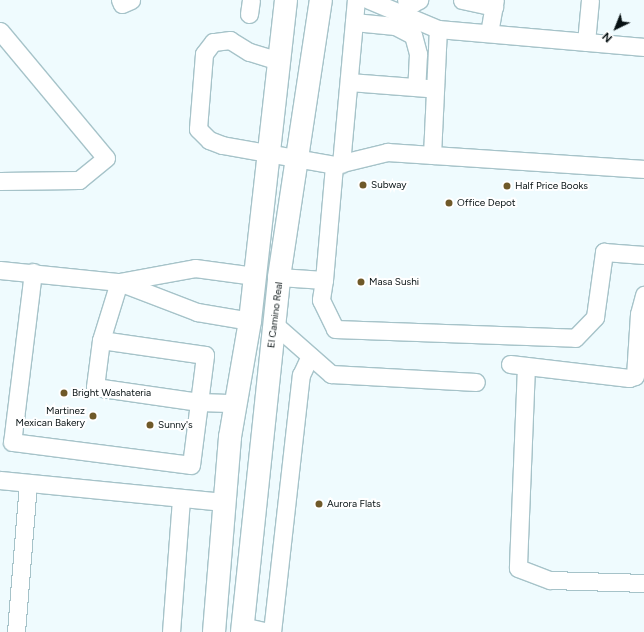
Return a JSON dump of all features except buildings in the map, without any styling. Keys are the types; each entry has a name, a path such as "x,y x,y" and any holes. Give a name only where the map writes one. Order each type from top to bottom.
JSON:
{"main road":[{"path":"214,632 223,502 236,403 250,321 286,0"},
{"name":"El Camino Real","path":"242,629 262,423 279,277 296,159 322,0"},
{"path":"254,276 260,302 249,393 250,403 262,423"},
{"path":"223,502 231,507 232,514 226,604 231,617 242,629"}],"street":[{"path":"120,0 122,4 130,0"},
{"path":"356,0 349,82 321,300 336,330 575,338 595,317 604,252 644,255"},
{"path":"369,0 392,4 438,29 644,47"},
{"path":"406,0 414,3 419,0"},
{"path":"462,0 494,4 489,33"},
{"path":"586,42 590,0"},
{"path":"354,22 395,26 413,35 418,54 416,87"},
{"path":"432,155 438,29"},
{"path":"0,31 106,158 79,180 0,181"},
{"path":"278,61 249,52 230,40 213,42 204,54 198,129 209,140 222,145 296,159 338,165 387,152 644,168"},
{"path":"349,82 435,88"},
{"path":"119,282 195,268 254,276"},
{"path":"0,270 33,272 119,282 197,312 250,321"},
{"path":"33,272 12,442 191,465 205,355 101,340"},
{"path":"279,277 324,280"},
{"path":"119,282 101,340 95,387 199,402 236,403"},
{"path":"644,295 639,314 635,376 629,378 518,365 518,568 550,580 644,583"},
{"path":"274,324 331,374 476,382"},
{"path":"272,632 301,375 310,356"},
{"path":"0,480 223,502"},
{"path":"16,632 28,483"},
{"path":"171,632 181,498"},
{"path":"242,629 267,632"}],"place":[{"name":"Subway","path":"363,185"},
{"name":"Half Price Books","path":"507,186"},
{"name":"Office Depot","path":"449,203"},
{"name":"Masa Sushi","path":"361,282"},
{"name":"Bright Washateria","path":"64,393"},
{"name":"Martinez Mexican Bakery","path":"93,416"},
{"name":"Sunny's","path":"150,425"},
{"name":"Aurora Flats","path":"319,504"}]}
